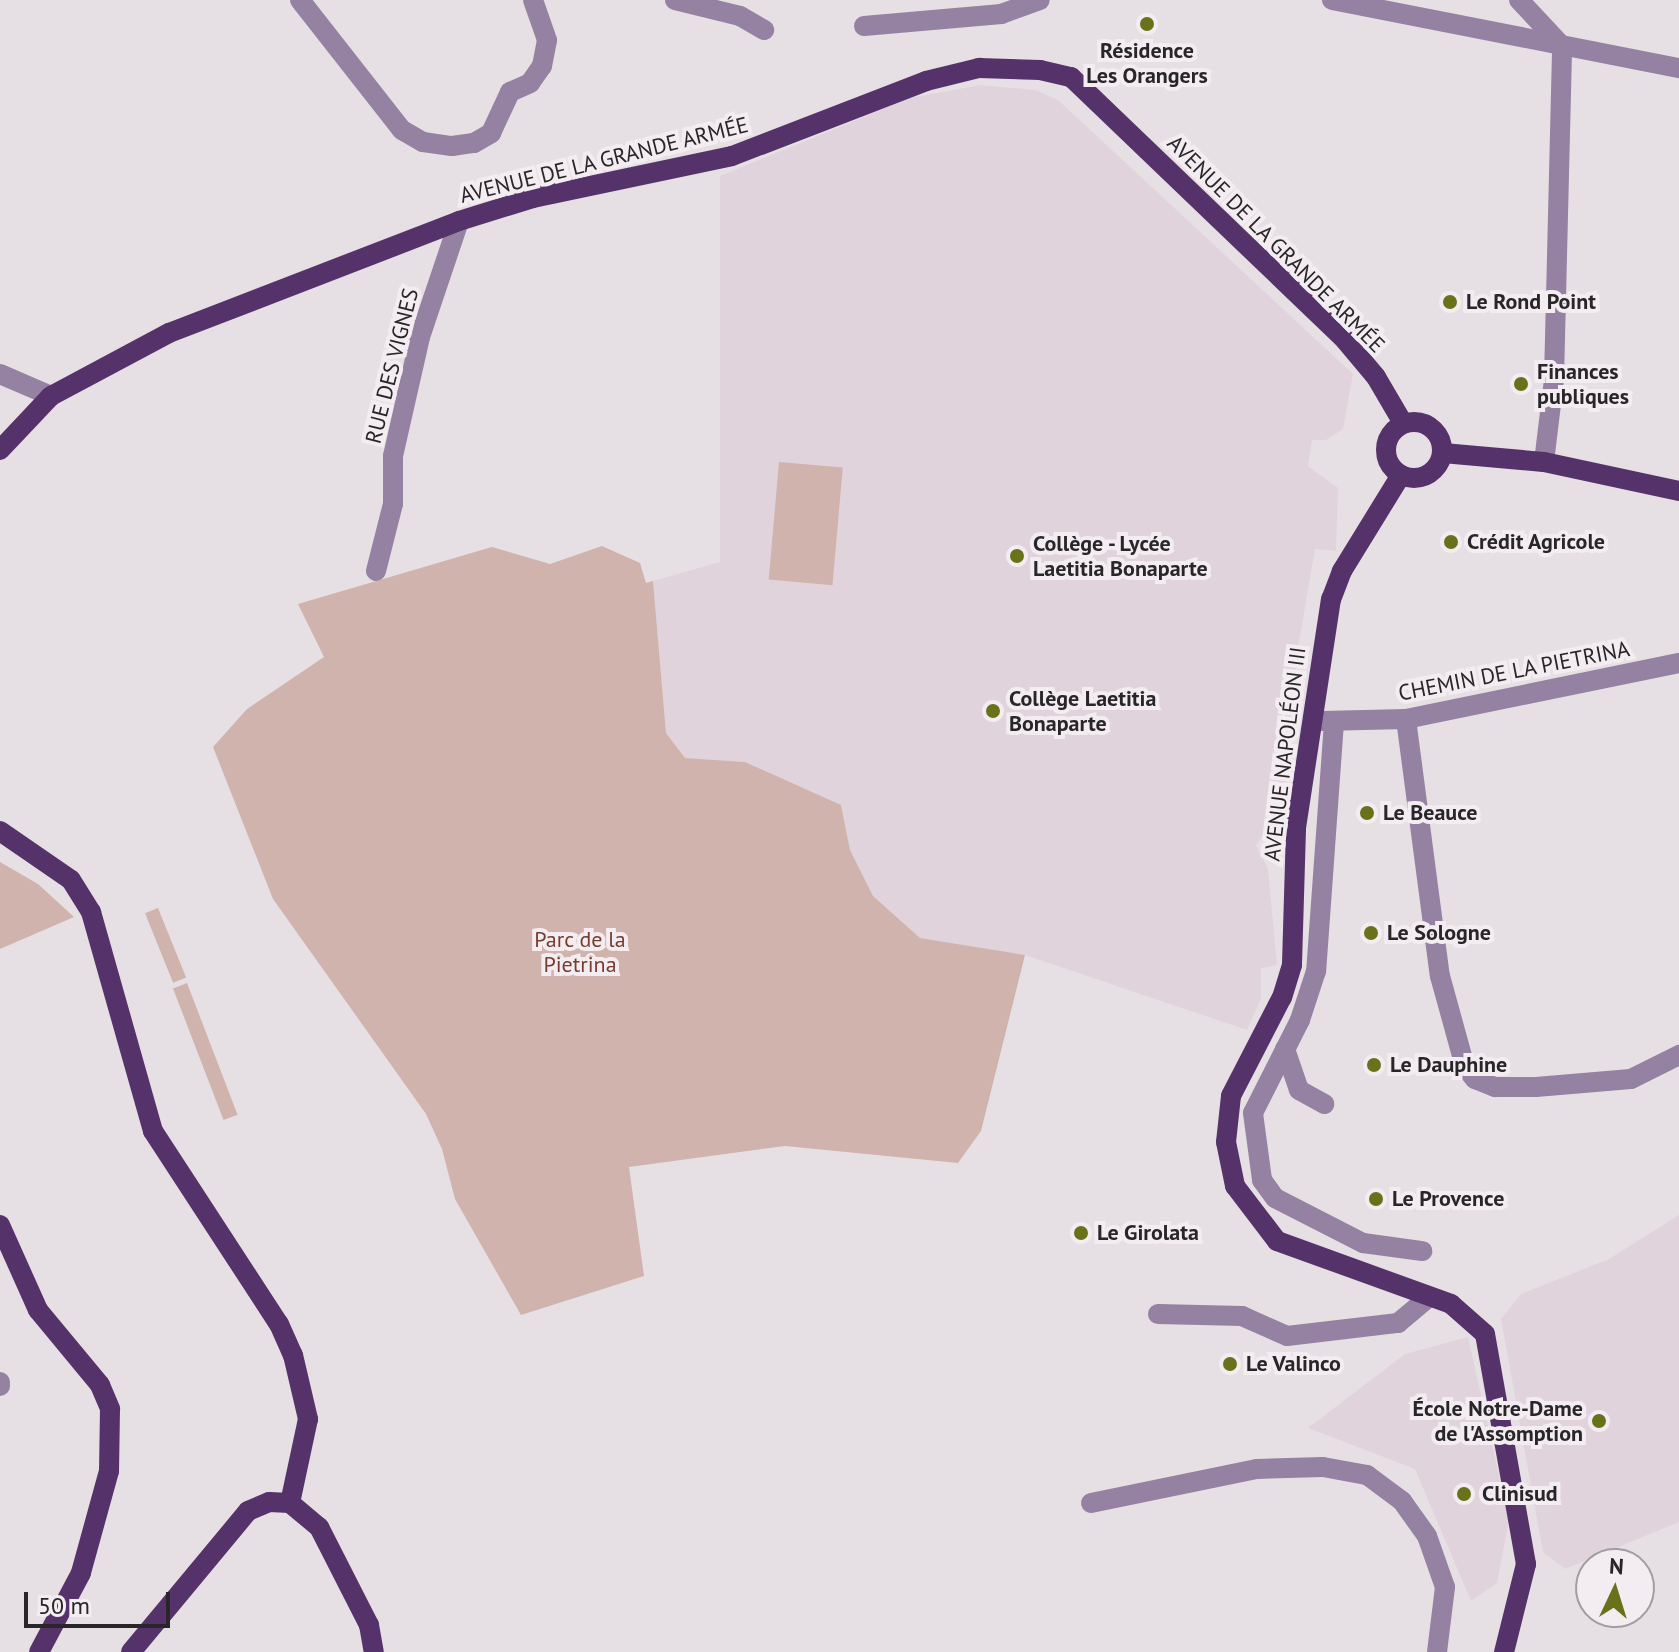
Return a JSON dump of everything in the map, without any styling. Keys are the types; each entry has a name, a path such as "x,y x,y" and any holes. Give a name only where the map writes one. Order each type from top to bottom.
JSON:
{"main road":[{"name":"AVENUE DE LA GRANDE ARMÉE","path":"0,450 51,396 169,333 459,221 533,198 732,156 926,81 979,68 1040,70 1071,77 1345,340 1376,377 1403,423"},
{"path":"1403,423 1432,427 1443,453 1431,473 1416,478 1401,475 1388,462 1386,443 1403,423"},
{"path":"1443,453 1544,462 1679,491"},
{"name":"AVENUE NAPOLÉON III","path":"1401,475 1342,571 1331,599 1308,730 1296,829 1292,965 1282,997 1231,1096 1226,1142 1235,1186 1277,1241 1451,1304 1485,1334 1526,1564 1504,1652"},
{"path":"0,831 71,880 91,912 153,1131 279,1324 293,1355 308,1419 290,1503"},
{"path":"0,1225 38,1310 100,1385 110,1409 109,1471 81,1573 39,1652"},
{"path":"131,1652 248,1511 269,1502 290,1503 319,1527 369,1625 374,1652"}],"street":[{"path":"300,0 402,130 423,142 452,146 474,143 491,133 510,92 530,83 542,66 547,40 533,0"},
{"path":"675,0 740,16 764,30"},
{"path":"864,26 1040,0"},
{"path":"1519,0 1562,46 1554,379 1544,462"},
{"path":"1340,1 1679,68"},
{"name":"RUE DES VIGNES","path":"376,571 393,504 393,456 420,337 459,221"},
{"path":"0,374 51,396"},
{"name":"CHEMIN DE LA PIETRINA","path":"1308,730 1333,731 1406,719 1679,663"},
{"path":"1406,719 1440,976 1465,1067 1475,1079 1495,1087 1536,1087 1631,1079 1679,1055"},
{"path":"1333,731 1316,971 1285,1049 1253,1113 1262,1180 1275,1198 1363,1243 1422,1251"},
{"path":"1285,1049 1299,1090 1324,1104"},
{"path":"1158,1314 1242,1316 1287,1336 1398,1323 1429,1297"},
{"path":"1091,1503 1257,1469 1323,1467 1367,1475 1402,1501 1427,1536 1445,1587 1437,1652"}],"shaded area":[{"name":"Collège - Lycée Laetitia Bonaparte","path":"980,85 1035,90 1058,100 1353,374 1343,429 1326,440 1312,440 1308,466 1338,488 1336,551 1315,549 1296,660 1291,759 1280,812 1256,845 1268,869 1277,965 1261,968 1261,999 1247,1030 1025,955 920,938 873,896 850,850 841,805 745,762 685,758 666,733 653,581 720,562 720,176 910,98"},
{"name":"École Notre-Dame de l'Assomption","path":"1679,1215 1679,1522 1616,1548 1575,1548 1575,1565 1565,1569 1543,1552 1501,1319 1521,1294 1609,1259"},
{"name":"Clinisud","path":"1468,1337 1509,1520 1497,1583 1471,1601 1415,1469 1308,1428 1405,1354"}],"green space":[{"path":"779,462 843,468 832,585 769,580"},
{"name":"Parc de la Pietrina","path":"602,546 640,563 646,583 653,581 666,733 685,758 745,762 841,805 850,850 873,896 920,938 1025,955 981,1131 958,1163 785,1146 629,1167 644,1276 521,1315 455,1199 442,1149 426,1114 273,899 213,747 247,709 324,657 298,604 492,547 550,564"},
{"path":"0,862 38,884 74,917 0,949"},
{"path":"158,908 186,978 173,983 145,913"},
{"path":"187,983 238,1115 224,1120 173,988"}],"place":[{"name":"Résidence Les Orangers","path":"1147,24"},
{"name":"Le Rond Point","path":"1450,302"},
{"name":"Finances publiques","path":"1521,384"},
{"name":"Crédit Agricole","path":"1451,542"},
{"name":"Collège - Lycée Laetitia Bonaparte","path":"1017,556"},
{"name":"Collège Laetitia Bonaparte","path":"993,711"},
{"name":"Le Beauce","path":"1367,813"},
{"name":"Le Sologne","path":"1371,933"},
{"name":"Le Dauphine","path":"1374,1065"},
{"name":"Le Provence","path":"1376,1199"},
{"name":"Le Girolata","path":"1081,1233"},
{"name":"Le Valinco","path":"1230,1364"},
{"name":"École Notre-Dame de l'Assomption","path":"1599,1421"},
{"name":"Clinisud","path":"1464,1494"}]}
